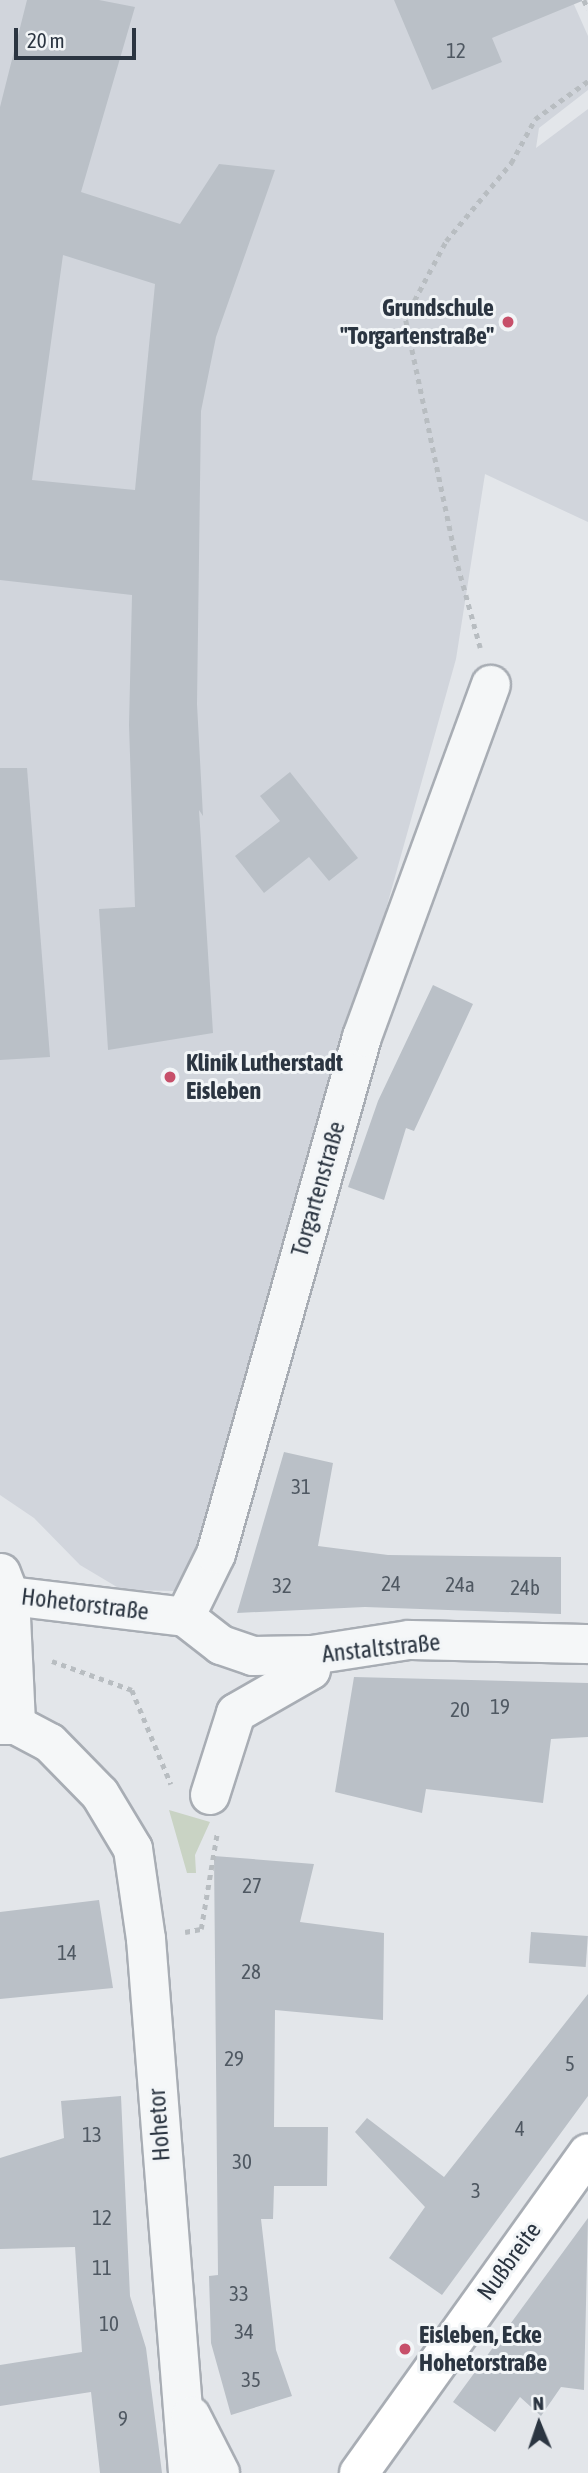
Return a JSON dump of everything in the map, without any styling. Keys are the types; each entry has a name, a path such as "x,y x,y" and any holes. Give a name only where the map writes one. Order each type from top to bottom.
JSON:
{"main road":[{"name":"Nußbreite","path":"359,2473 588,2152"}],"street":[{"name":"Torgartenstraße","path":"185,1616 216,1554 362,1037 491,685"},
{"name":"Hohetorstraße","path":"5,1584 185,1616"},
{"path":"5,1584 13,1661 8,1725"},
{"name":"Anstaltstraße","path":"185,1616 221,1645 253,1656 312,1655 409,1640 588,1644"},
{"path":"210,1795 236,1713 311,1670 312,1655"},
{"name":"Hohetor","path":"8,1725 50,1742 100,1794 133,1849 146,1939 173,2328 185,2401 188,2473"},
{"name":"Hohetor","path":"185,2401 220,2473"}],"path":[{"path":"584,0 588,9"},
{"path":"491,685 456,560 405,318 446,241 511,163 535,119 588,81"},
{"path":"13,1661 58,1661 132,1690 166,1771"},
{"path":"146,1939 201,1929 209,1854 228,1801 210,1795"}],"shaded area":[{"name":"Klinik Lutherstadt Eisleben","path":"0,0 572,0 588,36 588,90 539,128 536,148 588,109 588,522 485,474 456,659 200,1573 174,1591 122,1590 80,1565 34,1518 0,1495"}],"green space":[{"path":"169,1810 210,1822 195,1855 196,1873 187,1873"}],"building":[{"path":"27,0 99,0 135,7 81,192 180,224 219,164 275,170 216,337 201,411 197,704 203,816 199,810 213,1033 108,1050 99,909 135,907 129,725 132,595 0,580 0,107","holes":["63,255 155,284 135,490 32,480"]},
{"path":"394,0 582,1 492,38 502,62 432,90"},
{"path":"0,768 27,768 50,1057 0,1060"},
{"path":"290,772 358,858 329,881 309,857 264,893 235,856 280,821 260,796"},
{"path":"433,985 473,1004 414,1131 406,1128 384,1200 348,1187 378,1101"},
{"path":"284,1452 333,1463 318,1546 388,1555 561,1557 561,1614 365,1607 237,1613"},
{"path":"354,1677 588,1683 588,1737 551,1739 543,1803 426,1789 422,1813 335,1792"},
{"path":"214,1856 314,1864 300,1922 384,1933 383,2020 275,2010 274,2127 328,2127 327,2186 274,2186 273,2219 261,2219 276,2350 292,2396 231,2415 211,2343 209,2276 218,2275"},
{"path":"99,1900 113,1988 0,1999 0,1912"},
{"path":"531,1932 588,1936 586,1967 529,1963"},
{"path":"588,1994 588,2096 442,2295 389,2258 425,2207 355,2132 367,2118 444,2177"},
{"path":"121,2096 130,2296 146,2348 162,2473 100,2473 91,2392 0,2406 0,2365 82,2352 75,2247 0,2249 0,2158 64,2138 61,2101"},
{"path":"588,2218 584,2390 561,2387 541,2416 520,2397 495,2432 453,2402"}],"place":[{"name":"Grundschule \"Torgartenstraße\"","path":"508,322"},
{"name":"Klinik Lutherstadt Eisleben","path":"170,1077"},
{"name":"Eisleben, Ecke Hohetorstraße","path":"405,2349"}]}
